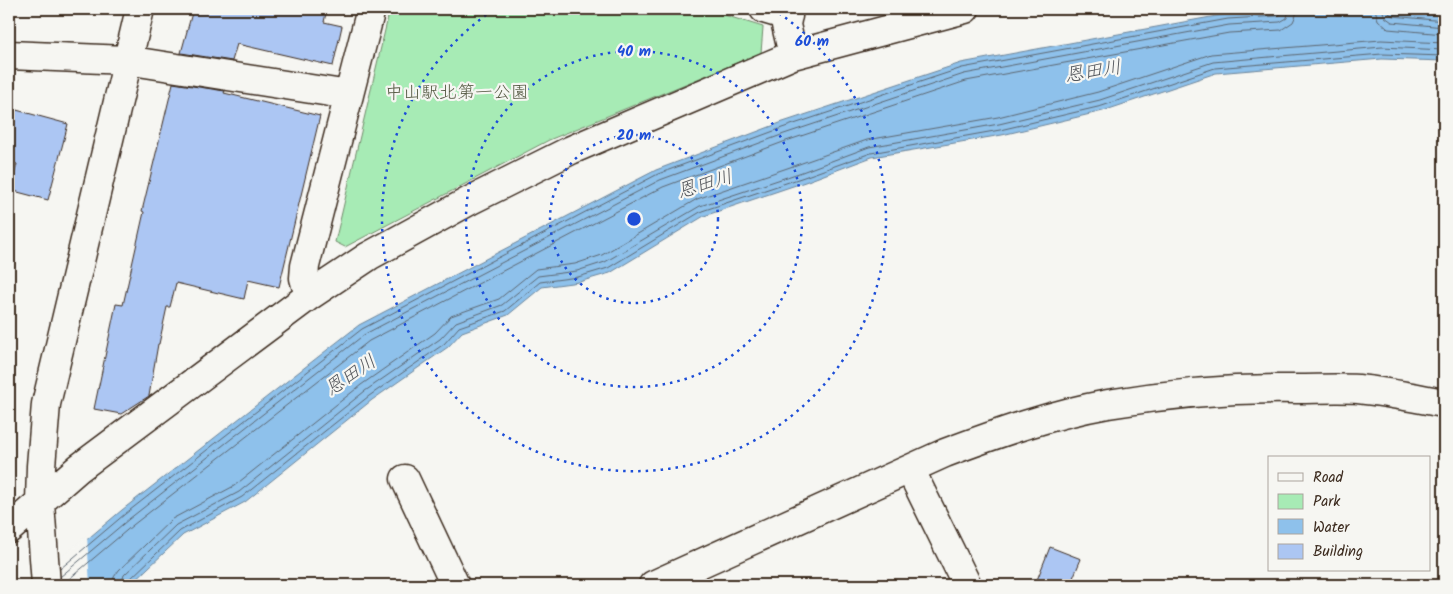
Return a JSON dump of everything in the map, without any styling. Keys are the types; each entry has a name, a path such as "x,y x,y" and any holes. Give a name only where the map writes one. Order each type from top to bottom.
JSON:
{"street":[{"path":"46,585 40,510 46,404 126,60 140,9"},
{"path":"308,296 304,278 305,266 371,9"},
{"path":"9,529 40,510 79,468 308,296 369,256 471,200 571,150 793,55 965,9"},
{"path":"780,11 786,25 793,55"},
{"path":"9,55 126,60 349,95"},
{"path":"653,585 945,453 993,435 1060,415 1107,404 1182,394 1240,389 1358,389 1444,403"},
{"path":"910,469 966,585"},
{"path":"405,479 455,585"}],"green space":[{"name":"中山駅北第一公園","path":"390,9 705,9 763,27 761,53 549,140 345,247 335,242"}],"water":[{"name":"恩田川","path":"1320,9 1368,9 1444,16 1444,61 1382,59 1216,73 1103,111 1002,135 872,157 704,216 610,273 579,282 542,287 508,315 462,332 448,347 372,400 245,502 183,535 130,585 33,585 122,510 359,325 656,170 780,123 961,63 1227,14"}],"pier":[{"path":"87,536 90,585 31,585 32,583"}],"building":[{"path":"193,9 327,9 324,22 342,26 333,66 237,44 232,61 181,53"},
{"path":"173,83 225,91 224,93 320,116 279,287 248,280 244,299 176,283 170,307 167,307 158,344 149,396 121,414 94,409 116,304 123,305 144,212 142,211"},
{"path":"9,108 68,124 48,200 10,190 17,164 9,162"},
{"path":"1050,547 1081,559 1070,585 1035,585"}]}
